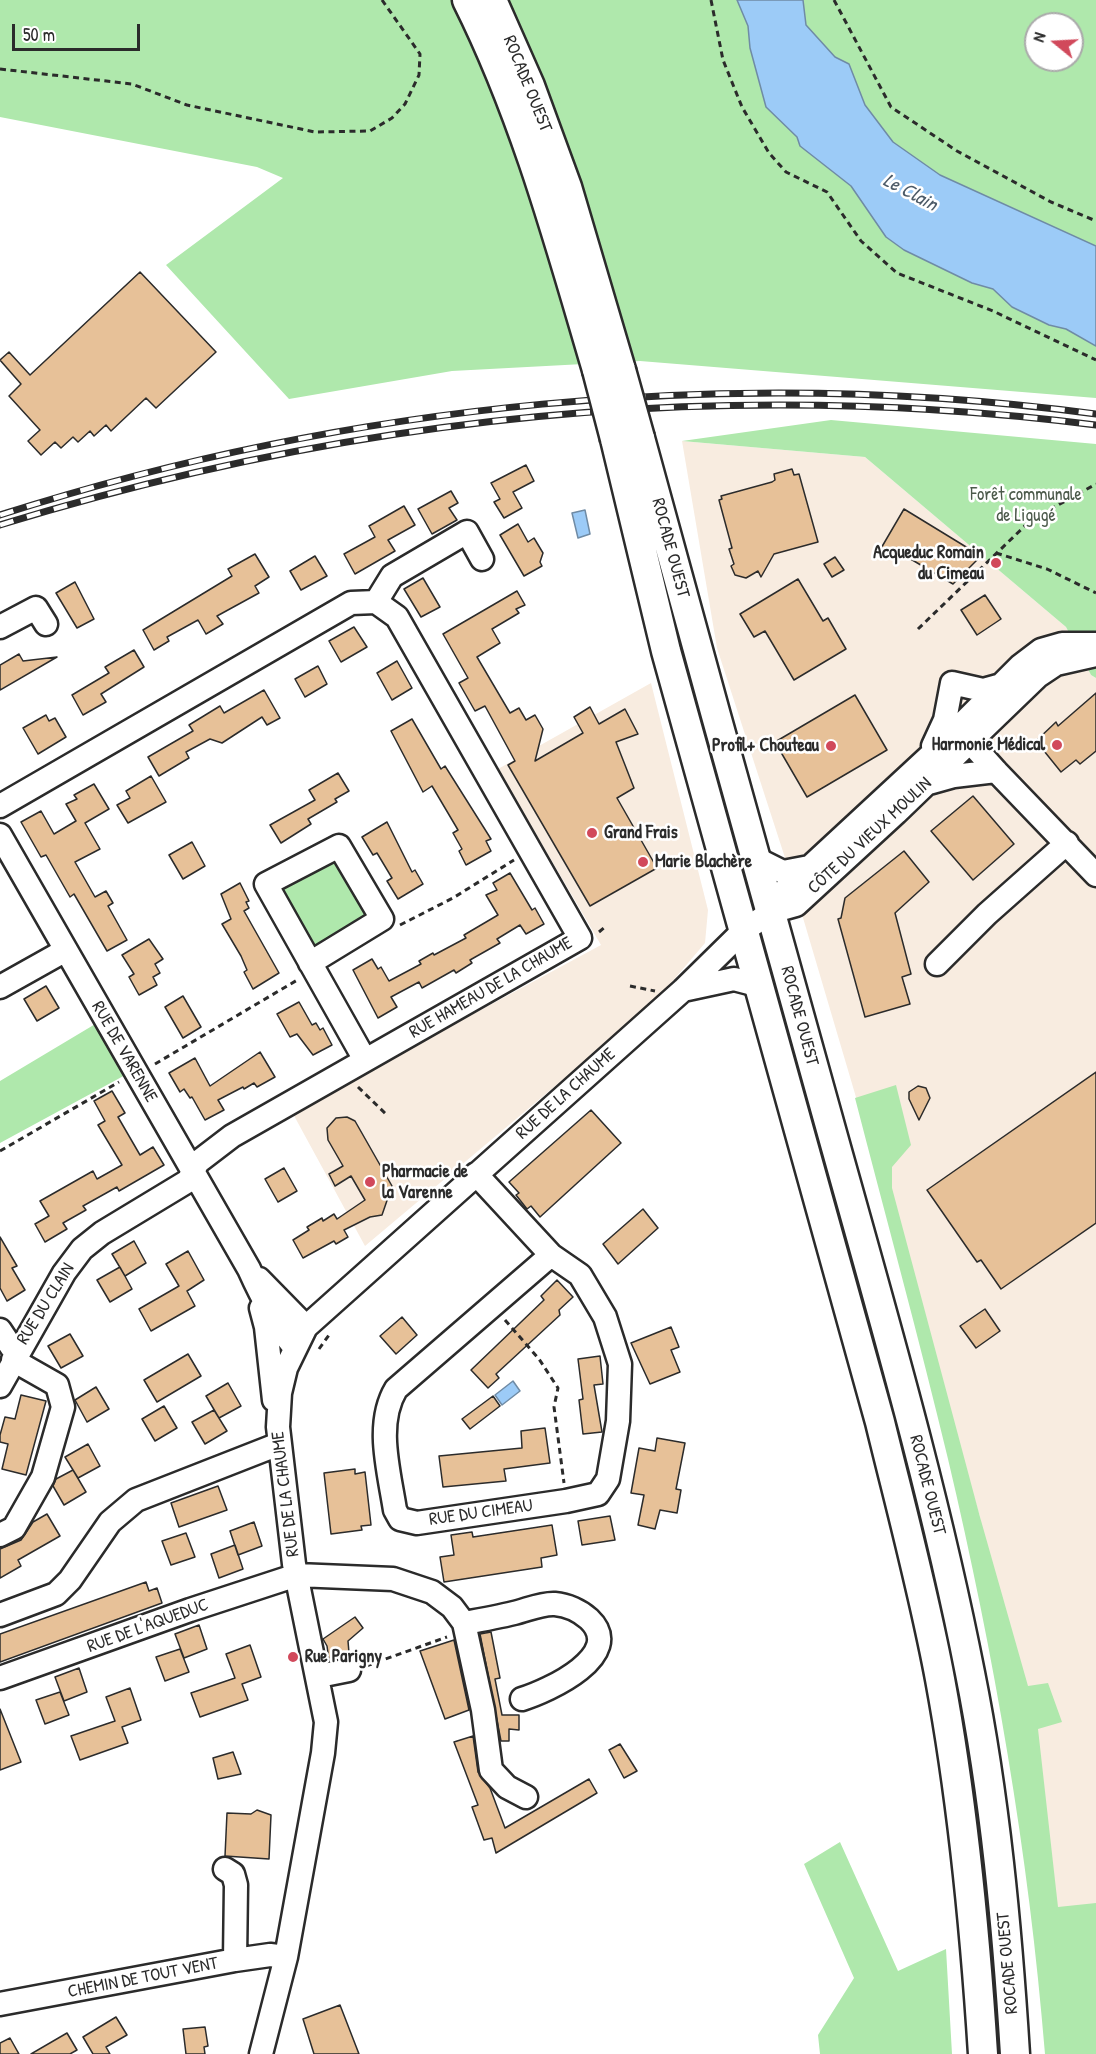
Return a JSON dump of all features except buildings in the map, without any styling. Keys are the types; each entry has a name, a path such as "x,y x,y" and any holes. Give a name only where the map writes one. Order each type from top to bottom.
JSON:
{"main road":[{"name":"ROCADE OUEST","path":"467,0 509,95 609,370"},
{"name":"ROCADE OUEST","path":"492,0 530,86 567,187 627,439 771,912 909,1411 968,1664 990,1798 1004,1913 1015,2054"},
{"name":"ROCADE OUEST","path":"627,439 666,651 742,932 880,1422 940,1678 976,1940 983,2054"}],"street":[{"path":"0,806 351,603 376,602 392,576 467,532 482,559"},
{"name":"RUE HAMEAU DE LA CHAUME","path":"192,1173 198,1162 232,1136 580,938 397,617 376,602"},
{"path":"0,627 36,608 46,624"},
{"name":"CÔTE DU VIEUX MOULIN","path":"771,912 796,905 926,784 1001,685 1041,650 1062,644 1096,644"},
{"name":"CÔTE DU VIEUX MOULIN","path":"771,912 785,890 925,760 967,732 1056,664 1096,655"},
{"path":"925,760 945,720 952,683 983,690 1001,685"},
{"path":"967,732 996,771 1096,875"},
{"path":"926,784 954,776 996,771"},
{"name":"RUE DE VARENNE","path":"0,835 249,1269 264,1303 284,1337 294,1347"},
{"path":"937,964 987,914 1067,843"},
{"path":"310,963 382,919 339,846 266,884 310,963 365,1060"},
{"name":"CÔTE DU VIEUX MOULIN","path":"755,858 783,872 809,867"},
{"name":"RUE DE LA CHAUME","path":"261,2054 286,1957 323,1753 326,1722 319,1676 297,1575 278,1436 280,1393 294,1347 306,1327 683,990 742,932 771,912"},
{"path":"0,987 66,950"},
{"name":"RUE DE LA CHAUME","path":"683,990 734,979 757,985"},
{"name":"RUE DU CLAIN","path":"0,1386 15,1355 64,1273 82,1249 102,1233 188,1181 192,1173"},
{"name":"RUE DU CIMEAU","path":"476,1174 551,1255 580,1275 605,1317 620,1364 618,1421 608,1479 598,1494 566,1501 417,1523 400,1519 395,1510 384,1418 396,1389 494,1307 551,1255"},
{"name":"RUE DE VARENNE","path":"249,1269 306,1327"},
{"name":"RUE DE VARENNE","path":"249,1269 266,1328 278,1436"},
{"path":"0,1330 15,1355 57,1385 63,1407 43,1477 14,1528 0,1535"},
{"path":"0,1616 56,1594 70,1580 110,1522 136,1500 278,1436"},
{"name":"RUE DE L'AQUEDUC","path":"0,1678 190,1610 297,1575 372,1576 412,1584 441,1598 465,1627"},
{"path":"522,1699 546,1690 588,1662 597,1645 596,1629 591,1620 574,1609 555,1604 465,1627 483,1710 491,1770 507,1787 526,1797"},
{"path":"319,1676 348,1670"},
{"path":"225,1869 233,1874 236,1884 235,1960"},
{"name":"CHEMIN DE TOUT VENT","path":"0,2004 235,1960 270,1955 286,1957"}],"path":[{"path":"0,69 132,84 187,105 315,132 370,131 393,118 405,104 419,75 420,54 382,0"},
{"path":"711,0 723,60 741,107 769,153 786,172 827,192 861,241 897,273 993,311 1096,360"},
{"path":"834,0 891,107 957,151 1051,202 1096,220"},
{"path":"918,629 1031,520 1096,484"},
{"path":"996,553 1047,569 1096,593"},
{"path":"599,932 605,927"},
{"path":"630,986 653,990"},
{"path":"0,1151 136,1073"},
{"path":"358,1086 388,1116"},
{"path":"494,1307 539,1359 558,1388 554,1407 566,1501"},
{"path":"317,1351 336,1328"},
{"path":"348,1670 465,1627"}],"shaded area":[{"path":"682,441 865,457 1066,627 1091,675 1096,678 1096,2054 1058,2054 980,1517 788,867 717,648"},
{"path":"651,683 708,910 705,943 654,1003 365,1246 292,1112 601,945 498,769"}],"green space":[{"path":"0,0 1096,0 1096,398 640,361 452,371 289,399 166,265 283,178 257,167 0,117"},
{"name":"Forêt communale de Ligugé","path":"831,420 1096,444 1096,678 1091,675 1066,627 865,457 682,441"},
{"path":"337,853 374,917 312,953 275,889"},
{"path":"97,1023 129,1073 0,1143 0,1081"},
{"path":"896,1085 911,1145 892,1167 892,1188 1028,1686 1048,1683 1062,1722 1038,1729 1058,1907 1096,1903 1096,2054 1045,2054 1030,1904 995,1680 965,1532 937,1414 855,1098"},
{"path":"840,1842 898,1971 946,1949 952,2054 820,2054 818,2035 854,1978 804,1864"}],"water":[{"name":"Le Clain","path":"737,0 803,0 806,25 835,57 849,64 865,105 893,142 940,175 1096,246 1096,346 1066,329 1049,325 1012,307 993,289 972,283 904,250 886,237 851,186 800,146 797,137 766,107 750,48 748,26"},
{"path":"585,510 590,534 578,538 572,513"},
{"path":"513,1381 520,1391 502,1405 495,1395"}],"railway":[{"path":"0,515 133,476 268,445 404,421 542,404 681,395 820,393 958,400 1096,414"},
{"path":"0,525 135,487 270,456 406,433 543,416 680,407 818,405 957,411 1096,425"}],"place":[{"name":"Acqueduc Romain du Cimeau","path":"996,563"},
{"name":"Harmonie Médical","path":"1057,745"},
{"name":"Profil+ Chouteau","path":"831,746"},
{"name":"Grand Frais","path":"592,833"},
{"name":"Marie Blachère","path":"643,862"},
{"name":"Pharmacie de la Varenne","path":"370,1182"},
{"name":"Rue Parigny","path":"293,1657"}]}
